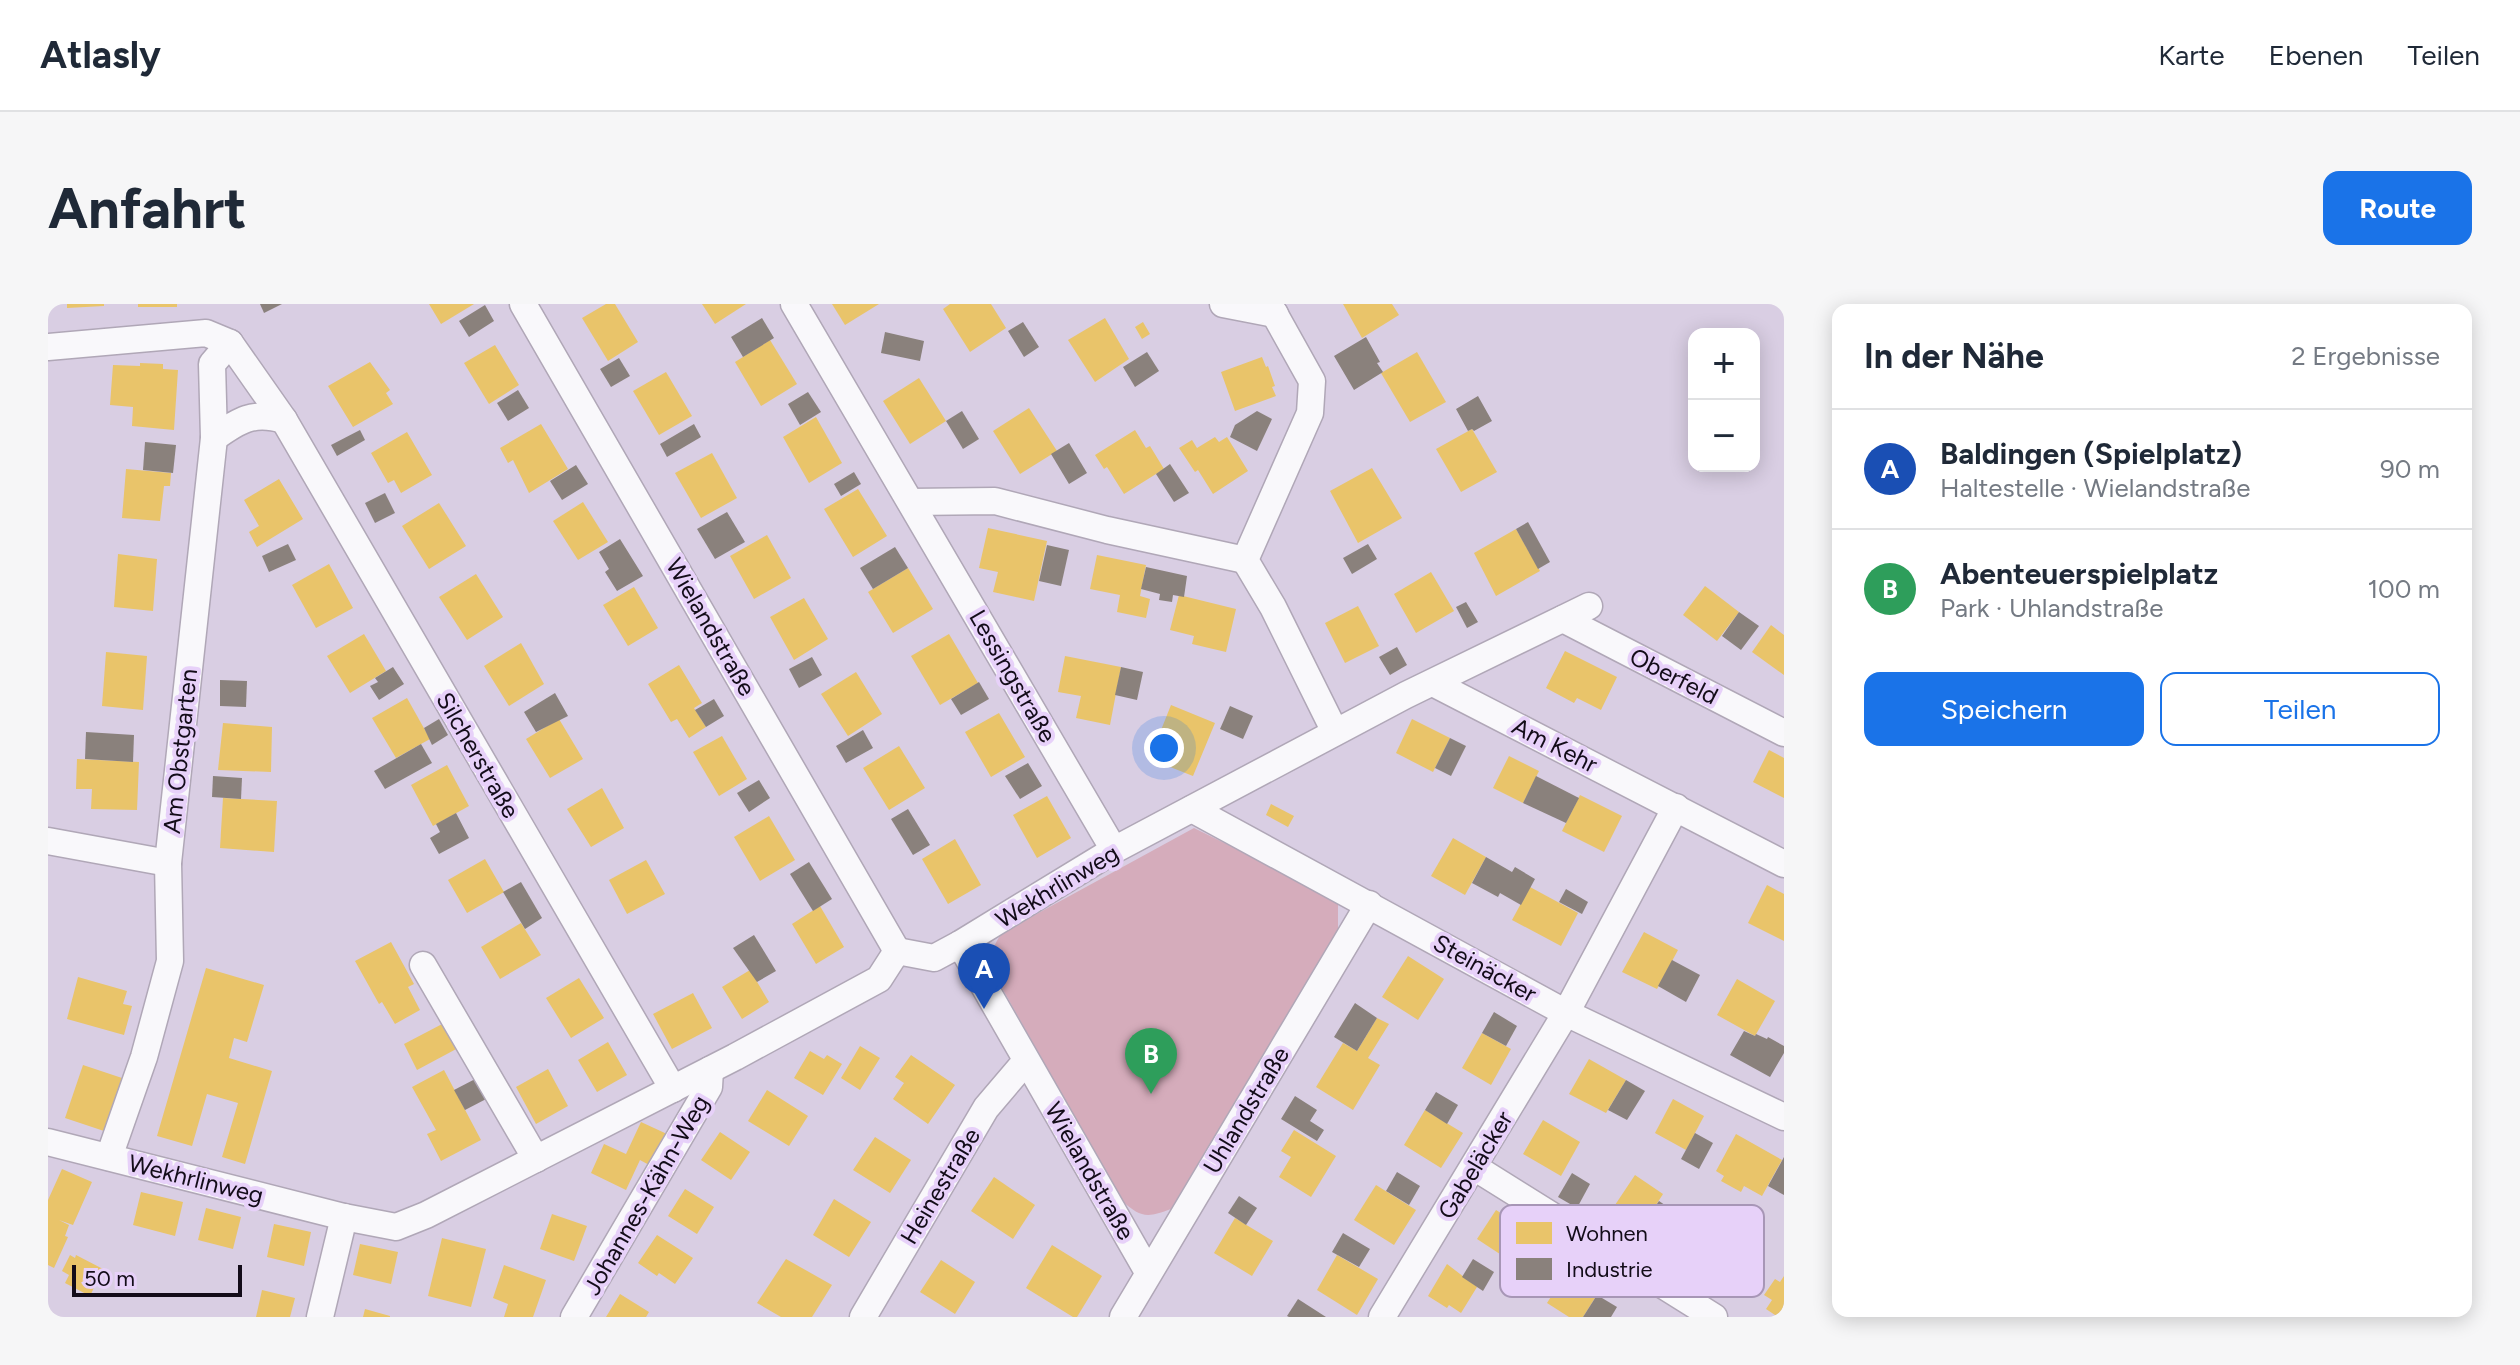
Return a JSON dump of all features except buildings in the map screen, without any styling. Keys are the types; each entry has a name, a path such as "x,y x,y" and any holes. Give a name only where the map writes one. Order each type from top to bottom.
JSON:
{"street":[{"name":"Wielandstraße","path":"523,304 897,951"},
{"name":"Lessingstraße","path":"794,304 1114,850"},
{"path":"1223,304 1272,309 1312,381 1310,413 1245,560"},
{"path":"48,347 206,333 230,343"},
{"name":"Silcherstraße","path":"230,343 284,420 673,1089"},
{"name":"Am Obstgarten","path":"109,1157 144,1057 170,961 168,863 214,438 212,364 230,343"},
{"path":"214,438 240,420 266,415 284,420"},
{"path":"911,502 995,501 1107,530 1245,560 1273,607 1335,732"},
{"name":"Wekhrlinweg","path":"48,1142 344,1217 396,1227 426,1215 673,1089 879,979 897,951 934,958 1114,850 1335,732 1589,606"},
{"name":"Oberfeld","path":"1563,619 1784,733"},
{"name":"Am Kehr","path":"1433,683 1784,864"},
{"path":"1566,1013 1676,807"},
{"name":"Steinäcker","path":"1192,809 1566,1013 1784,1117"},
{"path":"48,841 168,863"},
{"name":"Uhlandstraße","path":"1123,1317 1369,904"},
{"name":"Wielandstraße","path":"960,944 1148,1272"},
{"path":"423,965 536,1159"},
{"name":"Gabeläcker","path":"1382,1317 1566,1013"},
{"name":"Heinestraße","path":"863,1317 986,1108 1026,1061"},
{"name":"Johannes-Kähn-Weg","path":"574,1317 709,1087 710,1070"},
{"path":"1474,1167 1535,1205"},
{"path":"320,1317 344,1217"},
{"path":"1682,1297 1714,1317"}],"shaded area":[{"path":"1194,828 1338,899 1338,930 1171,1209 1144,1215 1121,1200 1002,988 993,954 1002,933"}],"place":[{"name":"Baldingen (Spielplatz)","path":"984,1009"},
{"name":"Abenteuerspielplatz","path":"1151,1094"}]}
